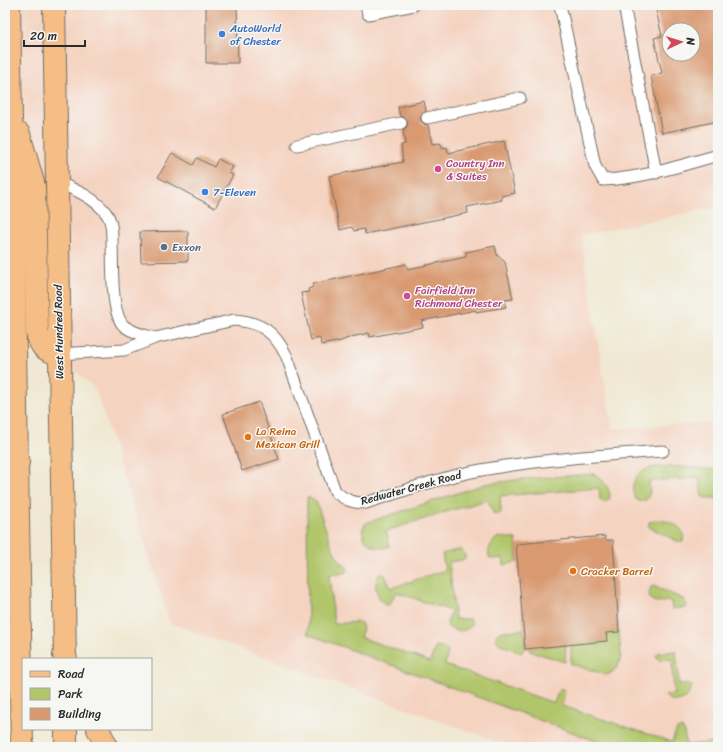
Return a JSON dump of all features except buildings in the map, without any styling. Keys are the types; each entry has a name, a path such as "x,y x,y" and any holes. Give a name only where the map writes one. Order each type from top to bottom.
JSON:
{"main road":[{"path":"10,5 22,747"},
{"name":"West Hundred Road","path":"54,5 65,658"},
{"path":"11,106 34,186 37,333 40,345 48,351 59,354"},
{"path":"5,516 18,462"},
{"path":"66,730 66,747"},
{"path":"98,730 107,747"}],"lane":[{"path":"366,5 368,14 414,5"},
{"path":"560,5 595,166 603,180 625,179 656,173 718,155"},
{"path":"624,5 656,173"},
{"path":"427,118 520,98"},
{"path":"297,145 401,123"},
{"name":"Redwater Creek Road","path":"57,182 95,201 107,214 112,227 114,302 117,315 123,325 133,332 155,338"},
{"name":"Redwater Creek Road","path":"59,354 124,350 155,338 234,320 246,321 261,326 274,335 287,357 335,491 342,498 356,503 366,503 431,482 486,469 558,459 663,451"}],"shaded area":[{"path":"5,5 718,5 718,207 581,235 612,429 718,422 718,747 513,747 170,623 96,390 5,306"}],"green space":[{"path":"659,467 685,467 718,470 718,504 717,498 705,498 702,496 699,478 649,481 650,491 648,498 638,501 635,497 633,486 635,480 639,474 645,470"},
{"path":"593,474 605,484 608,489 610,498 608,501 603,502 600,500 599,488 500,496 501,512 497,515 493,513 488,500 449,511 386,531 390,546 385,548 375,547 366,541 363,536 364,525 369,522 485,484 523,479"},
{"path":"307,497 315,500 332,547 337,557 348,569 346,573 329,575 334,624 361,623 363,628 360,637 430,662 436,646 441,647 446,649 448,652 445,665 554,703 559,690 563,689 565,691 562,706 672,742 677,729 682,728 684,731 686,745 718,742 718,747 612,747 308,634"},
{"path":"657,520 667,521 676,525 682,531 683,541 677,541 649,527 649,522"},
{"path":"498,537 516,539 517,562 504,565 503,558 492,559 489,557 490,546"},
{"path":"462,550 465,558 462,560 449,562 455,619 470,619 472,624 467,629 461,631 448,627 447,623 451,611 396,592 390,604 385,605 382,602 376,590 376,582 380,574 385,575 391,588 445,570 442,554"},
{"path":"653,586 683,599 687,604 687,607 672,609 671,601 658,602 651,600 649,593 651,587"},
{"path":"523,629 525,648 521,653 500,644 496,639 496,635 499,633"},
{"path":"619,632 621,651 619,662 617,667 607,675 571,664 571,644 606,641 606,633"},
{"path":"566,645 565,662 530,651 531,648"},
{"path":"676,651 679,684 691,685 689,694 677,701 668,699 665,695 674,694 672,659 659,660 656,656 658,653"}],"place":[{"name":"AutoWorld of Chester","path":"222,34"},
{"name":"Country Inn & Suites","path":"438,169"},
{"name":"7-Eleven","path":"205,192"},
{"name":"Exxon","path":"164,247"},
{"name":"Fairfield Inn Richmond Chester","path":"407,296"},
{"name":"La Reina Mexican Grill","path":"248,437"},
{"name":"Cracker Barrel","path":"573,571"}]}
